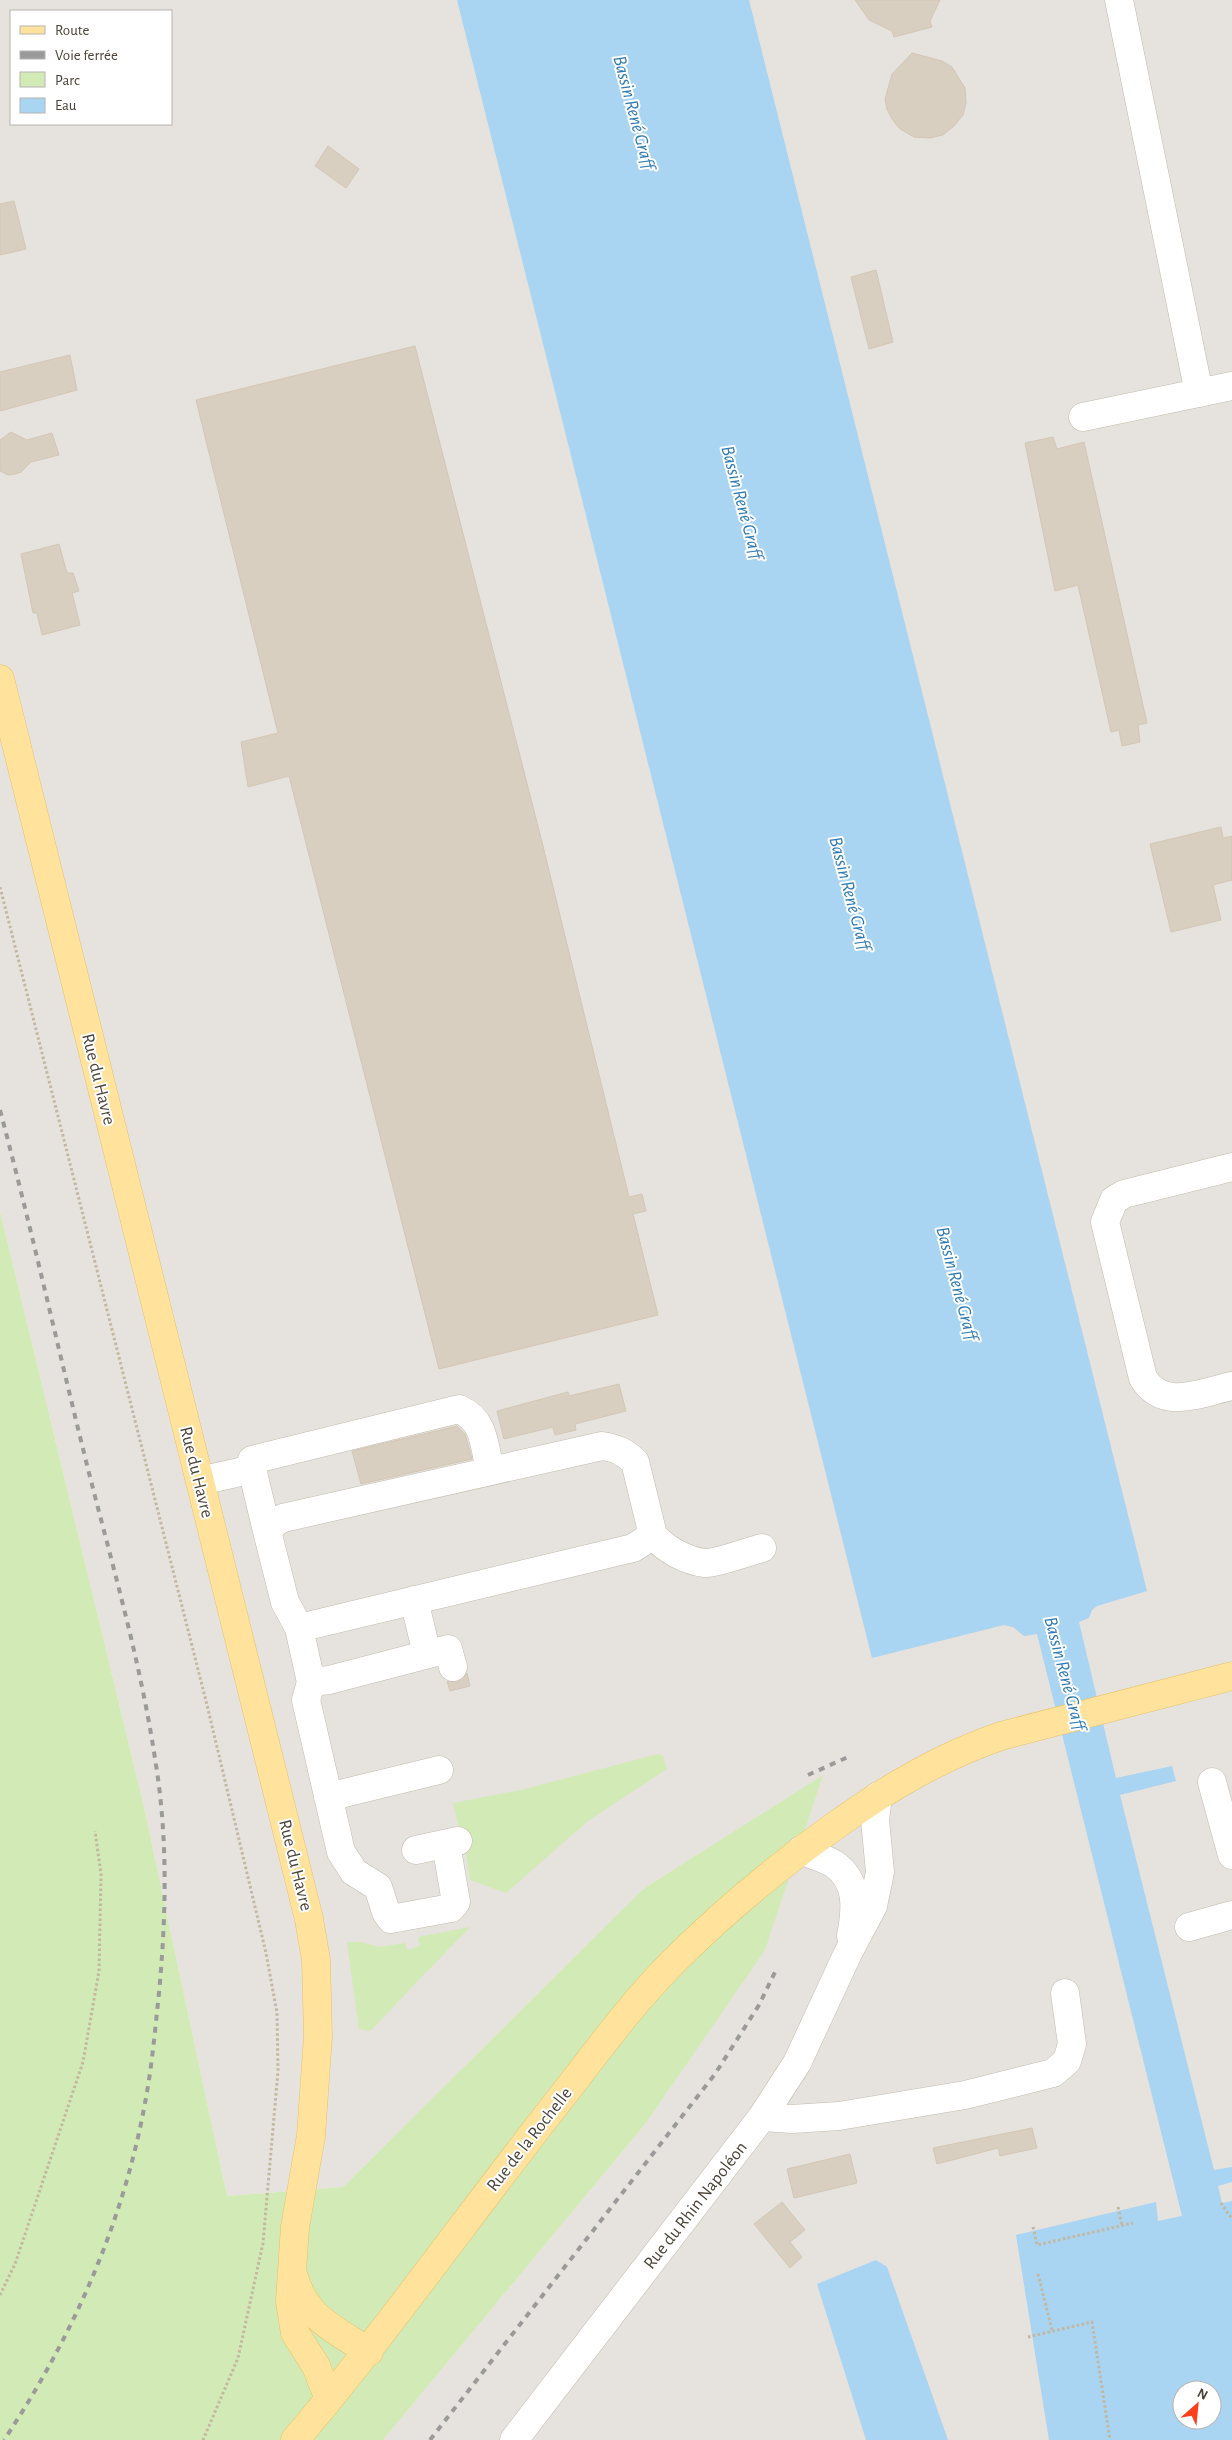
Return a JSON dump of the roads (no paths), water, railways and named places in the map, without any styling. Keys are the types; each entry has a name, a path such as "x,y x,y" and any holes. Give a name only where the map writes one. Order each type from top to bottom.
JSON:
{"main road":[{"name":"Rue du Havre","path":"0,679 309,1919 316,1960 318,2036 311,2136 295,2227 290,2301 295,2333 316,2366 329,2399"},
{"path":"794,1855 878,1796 963,1749 1049,1723 1232,1676"},
{"name":"Rue de la Rochelle","path":"295,2440 369,2352 499,2177 648,1990 704,1932 794,1855"},
{"name":"Rue du Havre","path":"293,2273 304,2304 315,2316 369,2352"}],"street":[{"path":"1119,0 1199,393"},
{"path":"1083,417 1232,386"},
{"path":"1232,1167 1124,1194 1114,1200 1105,1222 1143,1378 1150,1389 1159,1395 1174,1398 1232,1386"},
{"path":"416,1850 452,1842 456,1902 452,1908 391,1919 386,1912 387,1882 354,1872 341,1852 306,1700 311,1682 299,1628 285,1602 249,1470 252,1460 459,1409 471,1414 478,1421 490,1470"},
{"path":"268,1535 272,1524 283,1518 602,1446 613,1447 626,1453 635,1462 653,1535 661,1544 676,1553 706,1564 762,1548"},
{"path":"200,1481 249,1470"},
{"path":"299,1628 633,1548 653,1535"},
{"path":"414,1600 427,1654"},
{"path":"311,1682 329,1680 448,1649 453,1667"},
{"path":"328,1797 439,1770"},
{"path":"1212,1782 1232,1855"},
{"name":"Rue du Rhin Napoléon","path":"514,2440 762,2117 798,2062 848,1953 873,1906 880,1872 875,1820 878,1796"},
{"name":"Rue du Rhin Napoléon","path":"794,1855 833,1863 849,1878 854,1893 854,1922 848,1953"},
{"path":"1189,1927 1232,1916"},
{"path":"762,2117 792,2119 839,2116 965,2095 1053,2073 1067,2061 1072,2044 1065,1993"}],"water":[{"name":"Bassin René Graff","path":"457,0 749,0 1147,1591 1097,1606 1092,1610 1089,1618 1079,1622 1116,1778 1172,1766 1176,1781 1120,1795 1214,2170 1232,2167 1232,2182 1218,2186 1222,2203 1232,2201 1232,2440 1049,2440 1016,2235 1156,2202 1158,2221 1182,2216 1037,1634 1024,1636 1013,1627 1004,1625 872,1658"},
{"path":"876,2260 887,2267 948,2440 866,2440 817,2284"}],"railway":[{"path":"0,1110 125,1612 142,1688 150,1726 160,1794 165,1879 159,1993 151,2062 145,2103 123,2192 109,2236 73,2320 52,2361 4,2440"},
{"path":"808,1775 848,1757"},
{"path":"430,2440 715,2074 759,2005 776,1970"}]}
